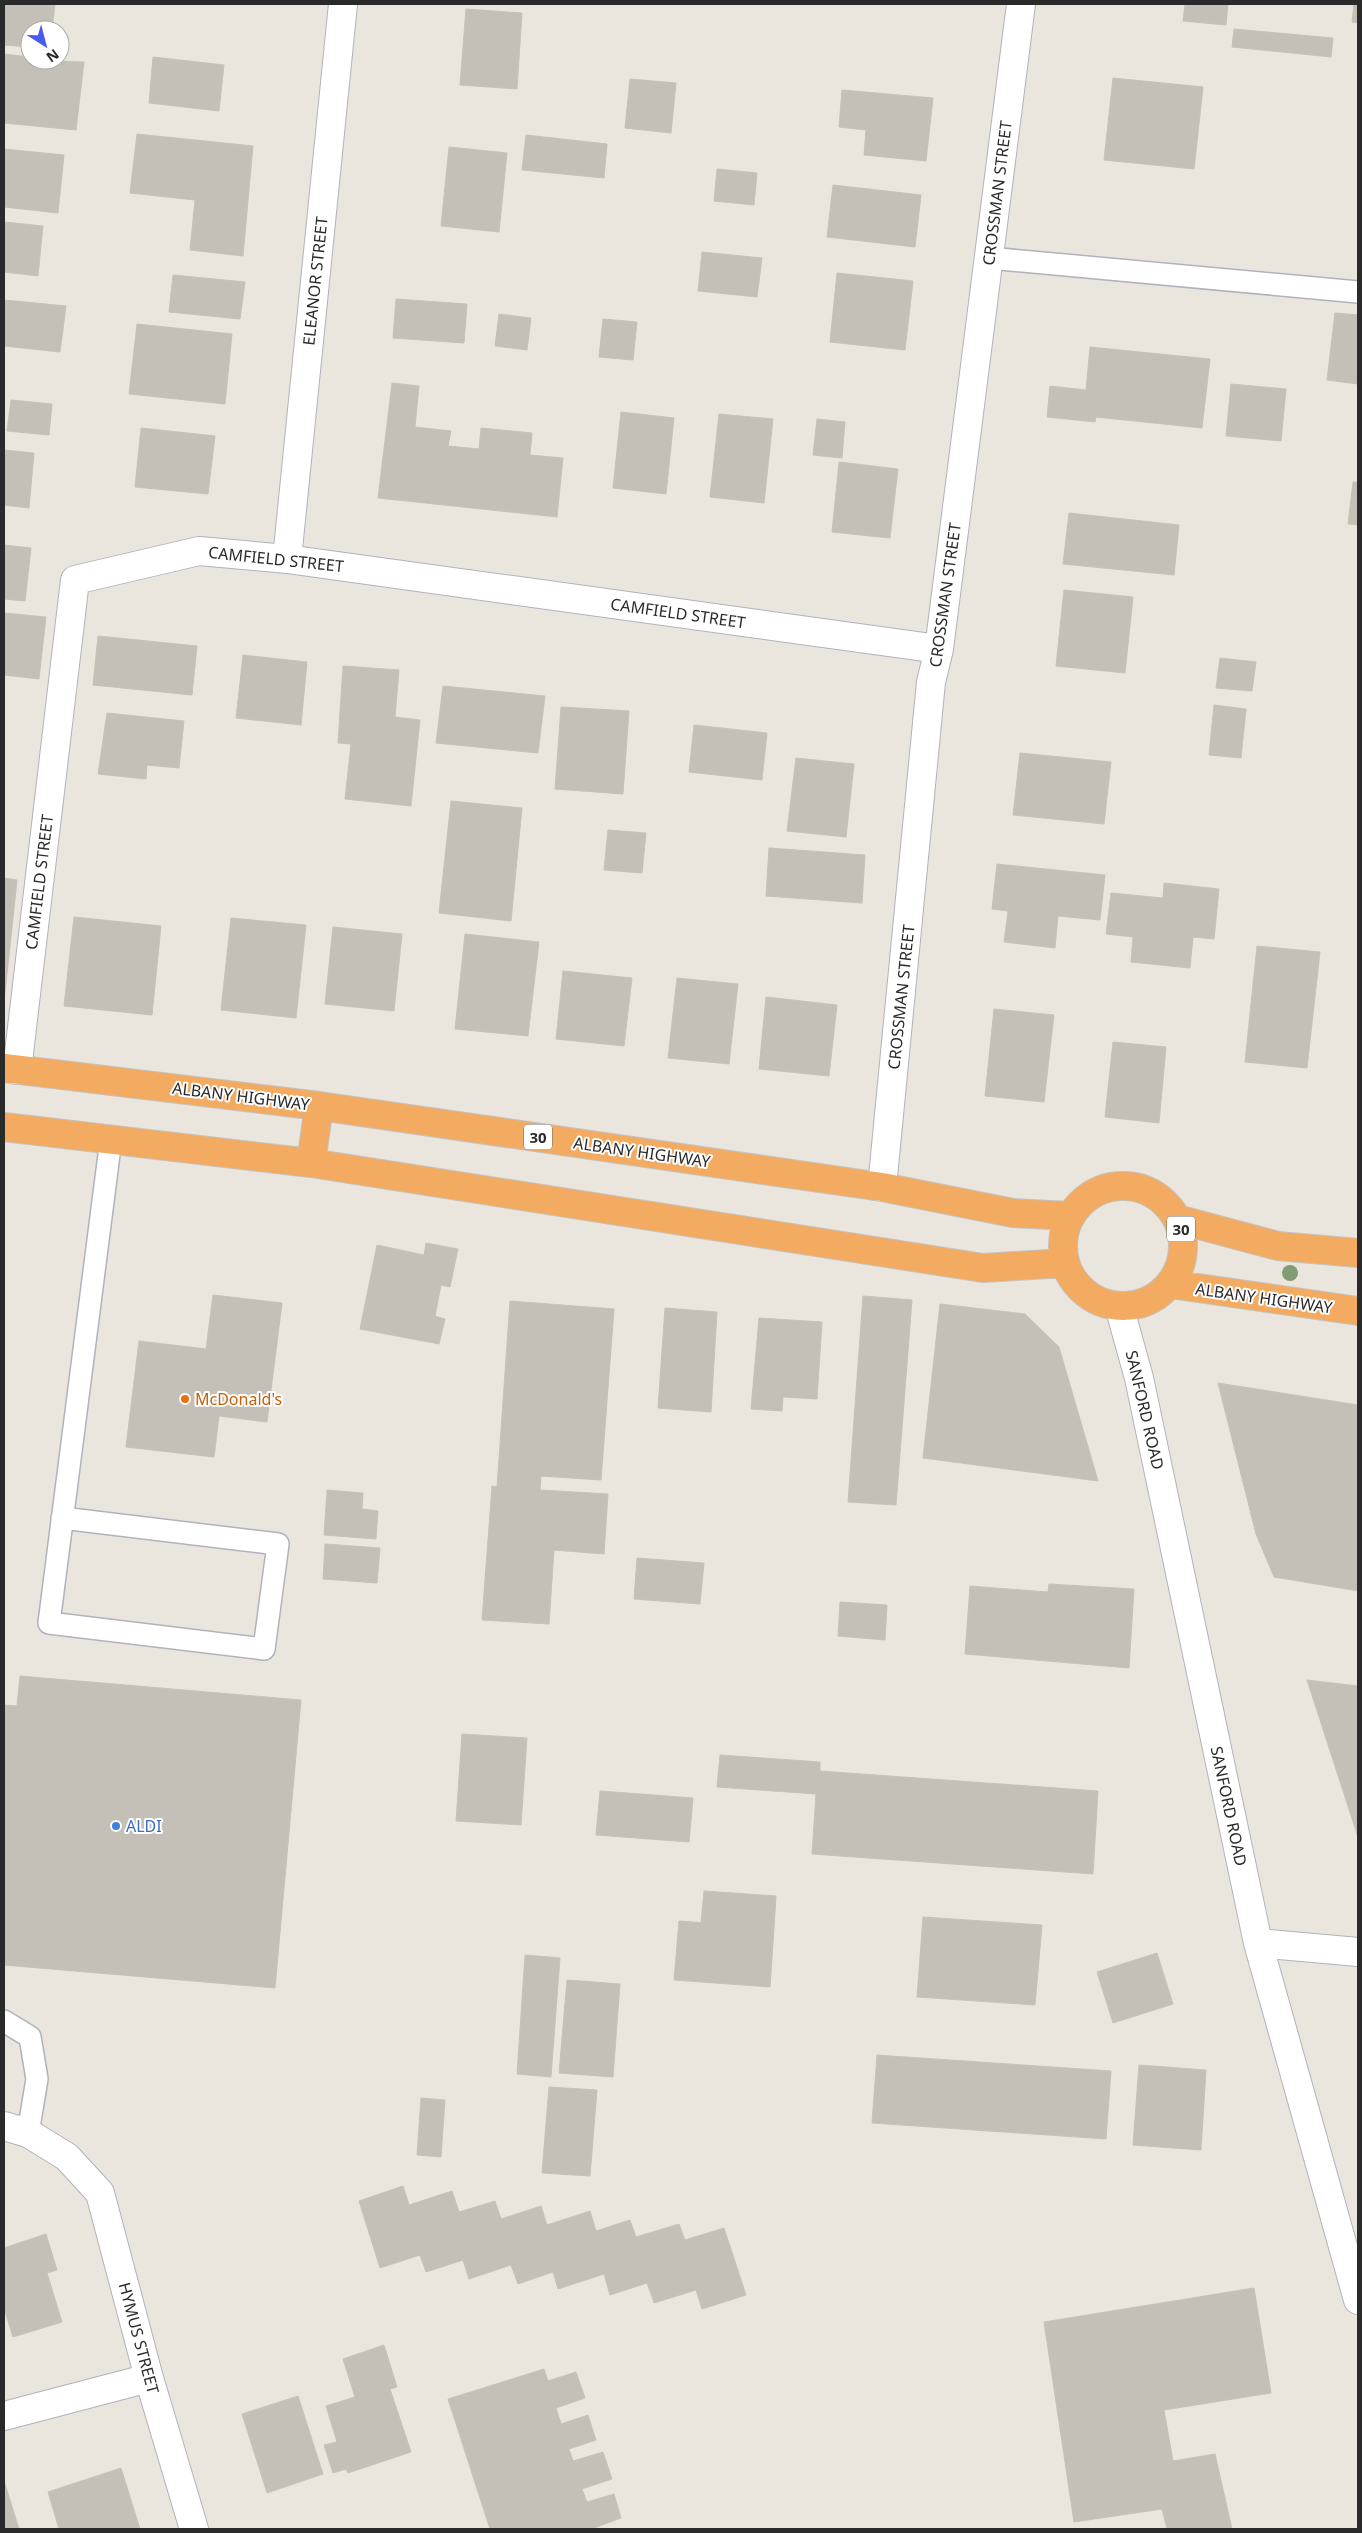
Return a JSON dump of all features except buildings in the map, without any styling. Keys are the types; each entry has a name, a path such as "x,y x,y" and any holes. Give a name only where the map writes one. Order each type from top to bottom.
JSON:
{"highway":[{"name":"ALBANY HIGHWAY","path":"10,1069 319,1106 882,1187 1013,1212 1071,1216"},
{"path":"311,1163 319,1106"},
{"path":"4,1127 311,1163 983,1268 1065,1263"},
{"name":"30","path":"1125,1186 1136,1187 1156,1196 1177,1219 1183,1242 1183,1253 1176,1275 1170,1284 1147,1302 1134,1306 1119,1306 1096,1300 1082,1291 1072,1278 1065,1263 1063,1239 1071,1216 1077,1207 1104,1189 1125,1186"},
{"name":"30","path":"1177,1219 1278,1246 1358,1253"},
{"name":"ALBANY HIGHWAY","path":"1170,1284 1358,1311"}],"street":[{"name":"ELEANOR STREET","path":"287,558 343,4"},
{"name":"CROSSMAN STREET","path":"882,1187 932,682 939,649 1021,4"},
{"name":"CAMFIELD STREET","path":"10,1069 75,580 199,551 287,558 939,649"},
{"name":"SANFORD ROAD","path":"1119,1306 1141,1388 1258,1943 1358,2300"},
{"path":"1258,1943 1358,1952"},
{"name":"HYMUS STREET","path":"16,2130 66,2157 100,2193 149,2378 194,2529"},
{"path":"4,2416 149,2378"}],"lane":[{"path":"989,258 1358,292"},
{"path":"62,1518 278,1544 264,1649 49,1623 62,1518 111,1139"},
{"path":"4,2021 30,2037 37,2079 16,2130"}],"place":[{"name":"McDonald's","path":"185,1399"},
{"name":"ALDI","path":"116,1826"}]}
